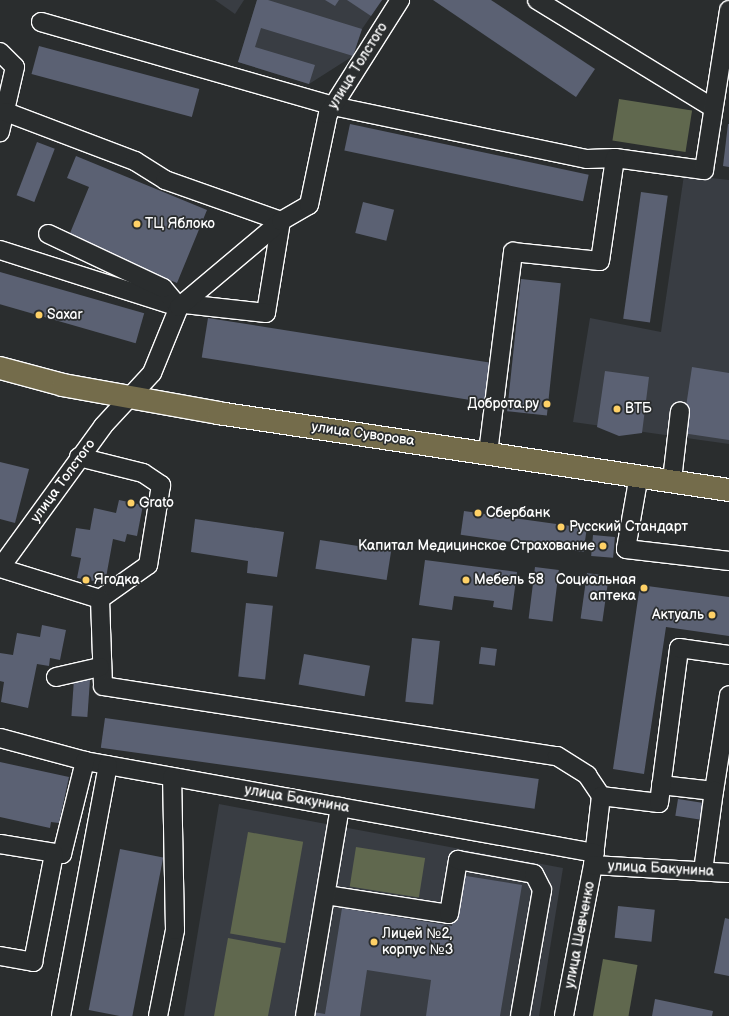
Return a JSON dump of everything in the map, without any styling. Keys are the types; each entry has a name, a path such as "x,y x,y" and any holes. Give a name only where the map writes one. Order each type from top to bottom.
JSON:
{"main road":[{"name":"улица Суворова","path":"0,368 131,398 672,480 729,490"}],"street":[{"name":"улица Толстого","path":"281,221 309,205 333,106 400,0"},
{"path":"537,0 713,108"},
{"path":"41,22 333,106 587,159 615,158 704,170 729,10"},
{"path":"0,52 15,68 6,112 0,132"},
{"path":"6,112 135,161 165,180 281,221"},
{"path":"488,453 513,252 600,261 615,158"},
{"path":"0,250 182,305 266,313 281,221"},
{"path":"182,305 281,221"},
{"path":"48,234 163,288 182,305"},
{"name":"улица Толстого","path":"0,568 79,457 103,426 131,398 152,373 182,305"},
{"path":"672,480 680,411"},
{"path":"79,457 144,473 161,485 148,565 100,599"},
{"path":"639,475 626,549 729,561"},
{"path":"0,568 100,599"},
{"path":"100,599 100,667 103,686 557,756 587,775 601,796 659,803 679,648 729,655"},
{"path":"56,677 100,667"},
{"path":"702,871 729,695"},
{"name":"улица Бакунина","path":"0,738 86,761 340,807 594,859 729,873"},
{"path":"0,844 54,854 62,854 86,761"},
{"path":"61,1016 108,765"},
{"path":"158,1016 175,930 172,777"},
{"path":"661,785 714,791"},
{"name":"улица Шевченко","path":"564,1016 594,859 601,796"},
{"path":"305,1016 340,807"},
{"path":"0,956 33,962 54,854"},
{"path":"326,895 449,914 458,860 534,874 542,890 520,1016"}],"shaded area":[{"path":"215,0 244,0 235,14"},
{"path":"257,0 382,0 362,29 353,56 309,84 238,62"},
{"path":"684,175 729,180 729,444 573,422 590,318 661,332"},
{"name":"Лицей №2, корпус №3","path":"219,804 563,868 539,1016 184,1016"}],"green space":[{"path":"619,99 692,111 686,152 612,140"},
{"path":"248,832 303,842 285,943 230,933"},
{"path":"356,847 425,858 419,897 350,887"},
{"path":"228,938 281,948 268,1016 214,1016"},
{"path":"603,959 637,965 628,1016 593,1016"}],"building":[{"path":"257,0 268,0 362,29 353,56 261,28 255,47 315,65 309,84 238,62"},
{"path":"325,0 339,0 335,6"},
{"path":"347,0 382,0 371,16"},
{"path":"433,0 491,0 595,69 576,97"},
{"path":"39,46 199,89 192,117 31,74"},
{"path":"350,124 589,175 583,201 344,150"},
{"path":"729,124 729,167 723,166"},
{"path":"37,142 55,149 34,202 17,195"},
{"name":"ТЦ Яблоко","path":"76,156 207,210 177,283 68,238 89,187 67,178"},
{"path":"641,192 668,196 650,323 623,319"},
{"path":"363,202 394,210 386,241 355,233"},
{"path":"0,272 144,313 136,343 0,304"},
{"path":"521,279 561,283 547,415 507,411"},
{"path":"208,318 492,363 486,403 202,358"},
{"path":"692,367 729,373 729,440 682,433"},
{"path":"605,371 649,377 642,433 619,436 597,427"},
{"path":"0,462 29,469 15,523 0,519"},
{"path":"119,500 143,505 137,536 127,534 125,542 113,539 105,583 77,578 81,558 71,556 76,528 90,530 94,508 116,513"},
{"path":"464,511 587,528 583,552 461,535"},
{"path":"195,519 284,532 277,577 247,573 248,561 191,552"},
{"path":"593,535 615,537 613,558 591,556"},
{"path":"320,540 391,551 387,580 315,569"},
{"path":"425,560 517,572 512,610 493,607 494,601 454,596 452,610 419,605"},
{"path":"535,567 559,570 552,622 529,619"},
{"path":"587,573 609,576 602,622 581,619"},
{"path":"640,585 729,597 729,636 666,627 644,774 613,769"},
{"path":"246,603 273,606 265,679 238,677"},
{"path":"42,625 66,630 60,660 50,658 49,666 37,664 28,708 1,702 4,682 0,681 0,653 13,655 17,633 40,637"},
{"path":"412,638 440,641 433,705 405,702"},
{"path":"481,647 497,649 495,666 479,664"},
{"path":"304,654 370,666 365,696 299,685"},
{"path":"74,679 90,680 87,717 71,716"},
{"path":"105,718 539,779 535,809 101,748"},
{"path":"0,762 69,777 59,823 51,822 50,828 0,817"},
{"path":"678,799 704,803 701,820 675,816"},
{"path":"120,849 163,857 132,1016 120,1016 89,1010"},
{"path":"460,875 522,885 500,1016 426,1016 431,980 367,970 360,1016 313,1016 313,1012 325,1014 342,908 452,926"},
{"path":"618,906 655,910 651,942 615,938"},
{"path":"725,918 729,919 729,976 714,973"},
{"path":"655,999 713,1011 712,1016 652,1016"}],"place":[{"name":"ТЦ Яблоко","path":"137,224"},
{"name":"Saxar","path":"39,315"},
{"name":"Доброта.ру","path":"547,404"},
{"name":"ВТБ","path":"617,409"},
{"name":"Grato","path":"131,503"},
{"name":"Сбербанк","path":"478,513"},
{"name":"Русский Стандарт","path":"561,527"},
{"name":"Капитал Медицинское Страхование","path":"603,546"},
{"name":"Ягодка","path":"86,580"},
{"name":"Мебель 58","path":"466,580"},
{"name":"Социальная аптека","path":"644,588"},
{"name":"Актуаль","path":"712,615"},
{"name":"Лицей №2, корпус №3","path":"374,942"}]}
